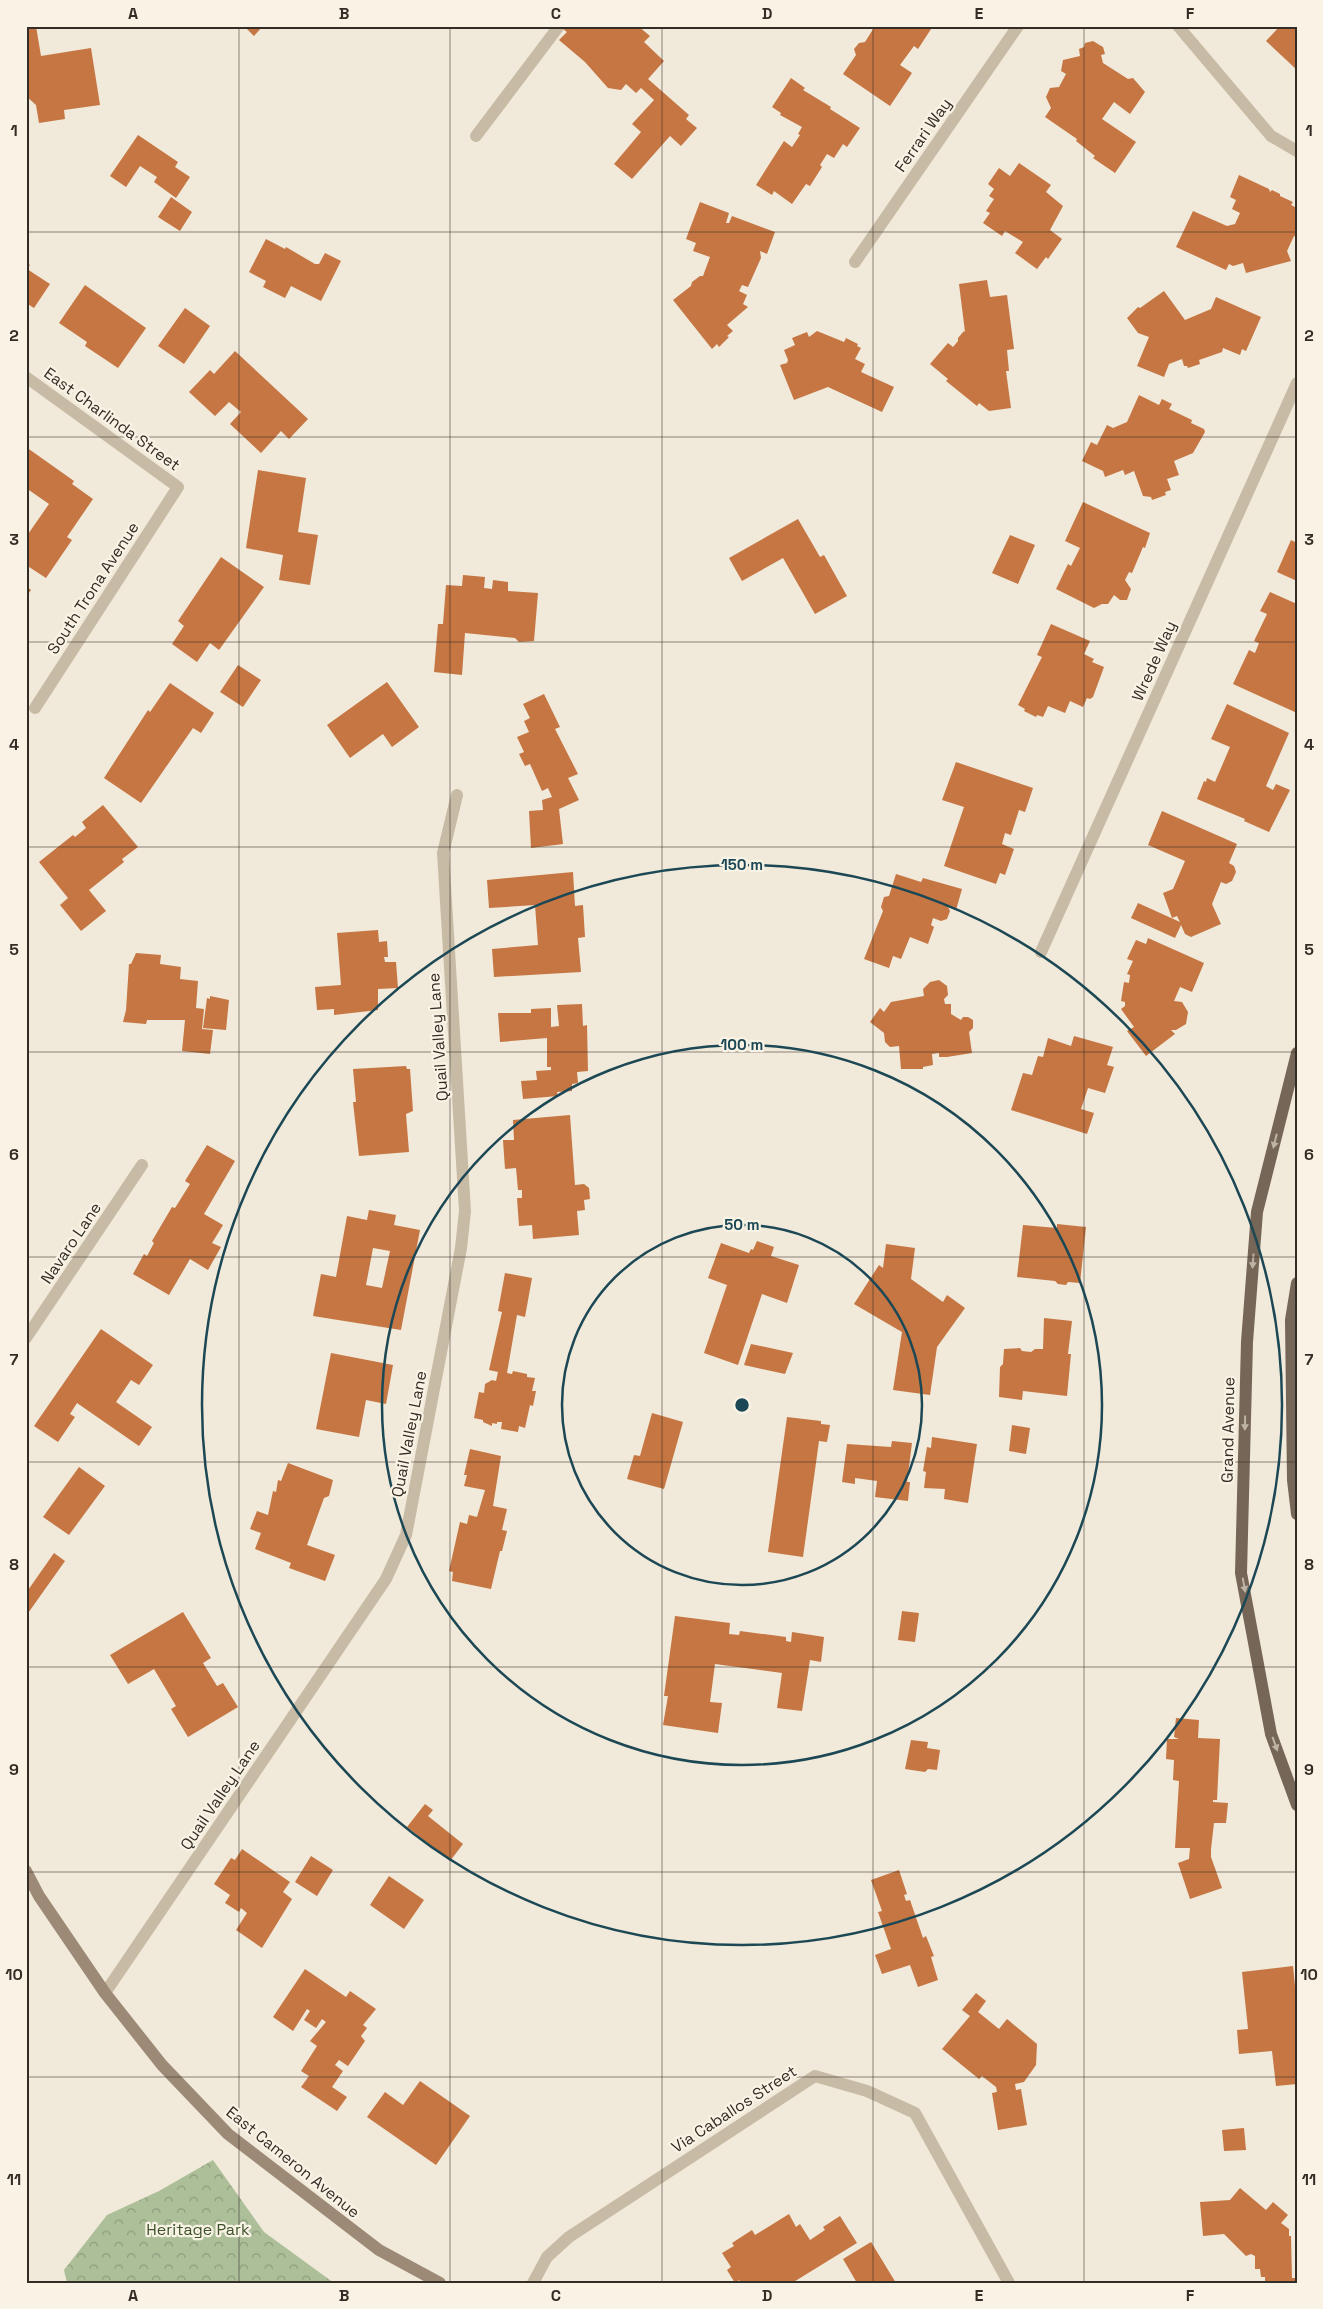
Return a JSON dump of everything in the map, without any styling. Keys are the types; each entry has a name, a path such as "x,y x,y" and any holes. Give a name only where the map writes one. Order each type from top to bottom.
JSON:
{"main road":[{"name":"Grand Avenue","path":"1297,1053 1257,1212 1247,1342 1241,1573 1271,1734 1297,1805"},
{"path":"1297,1283 1291,1320 1293,1480 1297,1514"},
{"name":"East Cameron Avenue","path":"26,1871 39,1896 105,1993 162,2065 228,2134 379,2250 440,2283"}],"street":[{"path":"476,136 559,26"},
{"name":"Ferrari Way","path":"855,262 1018,26"},
{"path":"1178,26 1272,136 1297,151"},
{"name":"East Charlinda Street","path":"26,377 178,486"},
{"name":"Wrede Way","path":"1041,952 1297,383"},
{"name":"South Trona Avenue","path":"35,708 178,486"},
{"name":"Quail Valley Lane","path":"105,1993 386,1579 406,1535 461,1248 465,1211 443,853 457,795"},
{"name":"Navaro Lane","path":"26,1338 142,1165"},
{"name":"Via Caballos Street","path":"533,2283 546,2257 569,2236 814,2076 867,2091 915,2113 1009,2283"}],"green space":[{"name":"Heritage Park","path":"213,2160 264,2232 334,2283 67,2283 64,2270 107,2215 159,2191"}],"building":[{"path":"36,26 41,56 91,48 100,105 64,110 65,119 39,123 36,105 26,96 26,27"},
{"path":"244,26 261,26 262,27 254,36"},
{"path":"565,26 638,26 650,36 644,42 664,61 648,79 689,115 686,119 697,128 681,146 670,136 632,179 614,164 641,132 632,124 654,100 641,88 636,93 626,84 621,90 608,88 585,62 559,40 567,32 563,29"},
{"path":"875,26 933,26 918,49 914,46 900,65 912,73 890,106 843,74 856,55 854,49 859,43 865,42"},
{"path":"1280,26 1297,26 1297,70 1266,41"},
{"path":"1093,41 1103,47 1105,54 1101,55 1103,63 1128,79 1133,78 1145,92 1130,114 1114,102 1102,119 1136,142 1115,173 1093,158 1095,156 1076,141 1077,139 1045,117 1051,108 1046,97 1050,88 1059,87 1066,74 1061,71 1063,60 1080,56 1079,49 1084,47 1085,43"},
{"path":"791,78 805,88 803,90 860,128 847,147 843,144 834,158 827,154 820,165 822,167 810,186 806,184 792,204 774,191 772,195 756,185 784,141 792,147 800,135 798,134 802,127 780,115 781,113 772,107"},
{"path":"138,135 178,162 175,167 190,177 176,198 154,182 157,177 140,166 126,187 110,176"},
{"path":"1019,163 1051,185 1046,192 1063,206 1050,230 1062,239 1048,259 1046,257 1037,269 1015,253 1023,242 1005,231 1002,236 983,223 990,213 986,211 994,199 989,196 994,189 988,184 999,168 1010,176"},
{"path":"1239,175 1269,189 1270,192 1272,190 1280,194 1280,196 1293,202 1291,205 1297,208 1297,237 1294,236 1287,251 1291,261 1246,273 1243,263 1233,266 1229,264 1226,270 1176,247 1193,211 1227,226 1235,224 1240,213 1232,209 1236,200 1230,197"},
{"path":"171,197 192,212 180,231 158,217"},
{"path":"700,202 729,213 726,223 729,223 732,216 775,232 767,254 760,251 761,258 748,287 742,285 739,291 747,295 743,304 748,307 727,325 733,331 727,336 729,337 719,347 717,344 712,349 673,300 691,286 692,282 703,276 710,257 693,251 696,243 686,239"},
{"path":"266,239 285,249 286,247 315,264 319,264 325,253 341,261 321,301 291,286 285,298 263,287 266,281 249,272"},
{"path":"26,262 30,265 27,269 50,284 34,308 26,303"},
{"path":"987,280 990,297 1007,295 1014,349 1007,350 1009,371 1006,371 1011,408 989,411 979,403 977,406 946,381 948,379 930,364 948,343 953,347 958,338 965,332 959,284"},
{"path":"85,285 146,328 118,368 85,346 87,342 59,323"},
{"path":"1164,291 1185,320 1211,309 1216,297 1261,317 1246,351 1242,349 1240,355 1223,348 1222,352 1199,360 1200,364 1188,368 1184,366 1182,359 1169,364 1164,377 1137,366 1149,337 1138,333 1127,318 1138,307 1140,308"},
{"path":"185,308 210,326 184,364 158,346"},
{"path":"817,331 844,342 846,338 858,344 857,346 861,348 855,359 865,364 861,372 894,387 882,412 828,387 794,400 780,365 787,363 788,360 784,350 795,345 792,338 807,332 809,337"},
{"path":"235,351 308,419 289,439 281,431 261,453 230,424 241,412 229,402 215,416 189,392 210,370 214,374"},
{"path":"1139,395 1159,405 1162,399 1172,404 1169,409 1192,420 1191,423 1204,429 1205,432 1193,453 1174,461 1179,475 1167,479 1171,490 1165,492 1166,495 1152,500 1151,497 1143,496 1134,471 1125,475 1123,470 1105,477 1103,471 1082,461 1091,442 1097,445 1107,425 1113,428 1127,422"},
{"path":"26,447 74,481 72,484 93,499 67,537 72,540 46,578 26,565 26,537 49,504 26,488"},
{"path":"258,470 306,478 298,532 318,535 310,585 279,580 283,555 246,548"},
{"path":"1083,502 1150,533 1145,548 1143,547 1132,573 1129,572 1125,580 1131,589 1127,600 1120,600 1114,595 1108,604 1102,604 1094,608 1056,589 1068,564 1071,566 1080,548 1065,541"},
{"path":"798,519 820,557 824,555 847,596 815,614 783,558 742,581 729,558"},
{"path":"1010,535 1035,545 1018,584 992,573"},
{"path":"1291,540 1297,543 1297,581 1277,572"},
{"path":"221,557 264,587 219,650 210,643 197,662 172,644 184,626 178,621"},
{"path":"463,575 485,577 484,588 492,589 493,580 508,582 508,591 538,593 534,641 519,642 515,638 465,633 462,675 434,672 438,624 443,624 446,585 462,586"},
{"path":"26,586 31,590 26,597"},
{"path":"1270,592 1297,604 1297,713 1233,684 1249,650 1255,653 1259,643 1254,641 1267,614 1260,611"},
{"path":"1051,624 1090,641 1084,654 1094,659 1092,662 1104,667 1093,697 1087,698 1083,707 1070,701 1065,713 1048,706 1043,717 1037,715 1036,717 1024,711 1025,709 1018,705 1042,657 1037,655"},
{"path":"238,665 261,680 243,707 220,692"},
{"path":"387,682 419,727 392,747 383,734 350,758 327,725"},
{"path":"170,683 214,713 201,733 193,728 141,803 104,778 148,710 150,712"},
{"path":"544,694 560,727 555,729 578,774 568,778 579,800 559,809 563,844 531,848 529,811 543,810 542,800 552,797 548,788 542,791 530,764 525,766 519,754 524,752 517,737 529,732 524,721 530,718 523,704"},
{"path":"1227,704 1289,733 1266,786 1273,790 1276,784 1290,790 1269,832 1244,821 1245,819 1197,799 1207,778 1215,782 1230,747 1211,739"},
{"path":"956,762 1033,788 1025,812 1019,810 1011,835 1005,833 1002,844 1014,849 1005,875 1000,873 996,884 944,866 964,807 942,800"},
{"path":"103,805 138,847 122,859 124,862 89,890 106,911 81,931 60,905 68,898 39,862 73,835 75,837 86,828 82,822"},
{"path":"1162,811 1237,844 1229,863 1234,866 1236,872 1232,881 1226,884 1221,882 1212,904 1221,924 1191,937 1185,934 1181,925 1175,938 1131,918 1138,903 1180,922 1177,916 1172,918 1163,893 1173,889 1185,861 1148,845"},
{"path":"573,872 575,906 583,905 585,937 578,938 581,972 494,977 492,949 538,945 535,905 489,908 487,880"},
{"path":"896,874 921,882 923,878 962,889 956,910 948,907 950,911 947,919 941,921 933,918 931,925 934,927 928,944 910,937 901,959 893,956 889,968 864,959 883,911 881,907 884,897 889,896"},
{"path":"378,930 379,942 387,941 388,957 384,957 385,962 396,962 398,988 378,989 378,1010 334,1015 334,1009 317,1010 315,987 341,985 337,933"},
{"path":"1148,938 1204,963 1192,992 1180,987 1174,1001 1182,1002 1188,1012 1186,1024 1176,1030 1171,1030 1175,1034 1146,1056 1127,1031 1134,1027 1121,1009 1125,1006 1125,1002 1121,1001 1124,982 1129,983 1130,975 1127,974 1133,961 1127,959 1136,940 1146,944"},
{"path":"136,953 161,955 160,964 181,967 180,979 198,981 196,1008 204,1009 202,1029 213,1030 210,1054 182,1051 185,1020 147,1020 146,1024 123,1022 126,1010 129,964 131,964"},
{"path":"939,980 947,986 948,995 944,999 945,1004 951,1004 951,1014 961,1020 963,1017 968,1017 973,1020 973,1028 969,1032 972,1053 947,1057 939,1057 939,1053 932,1054 933,1065 923,1067 923,1069 901,1069 899,1046 890,1047 885,1042 884,1033 870,1022 880,1008 884,1012 891,1002 924,996 923,989 930,982"},
{"path":"210,996 229,1000 226,1030 203,1028 207,998 210,999"},
{"path":"582,1004 583,1026 587,1025 588,1071 577,1072 578,1083 572,1084 572,1091 557,1092 558,1096 523,1099 521,1081 537,1080 536,1071 551,1070 551,1067 547,1067 547,1038 500,1042 498,1013 531,1013 531,1009 551,1008 551,1027 559,1026 557,1005"},
{"path":"1074,1036 1113,1047 1107,1065 1114,1067 1105,1093 1088,1088 1081,1109 1094,1113 1087,1134 1011,1110 1023,1073 1032,1075 1038,1056 1043,1057 1048,1038 1071,1046"},
{"path":"406,1066 407,1069 410,1069 413,1111 406,1114 409,1152 359,1156 353,1102 356,1102 353,1069"},
{"path":"570,1115 575,1185 584,1184 589,1188 590,1199 584,1200 585,1210 577,1211 579,1235 533,1239 532,1225 519,1226 517,1198 522,1198 522,1190 518,1190 516,1168 505,1169 503,1140 514,1140 513,1120"},
{"path":"207,1145 235,1161 204,1214 223,1225 212,1243 221,1247 208,1270 190,1259 169,1295 133,1274 144,1254 147,1256 154,1243 152,1241 172,1207 175,1208 190,1184 185,1181"},
{"path":"369,1210 396,1215 394,1225 420,1230 401,1330 313,1316 321,1274 336,1277 347,1216 367,1220","holes":["373,1248 390,1251 382,1288 366,1285"]},
{"path":"1057,1224 1086,1227 1080,1283 1068,1282 1066,1285 1058,1284 1055,1281 1017,1277 1023,1225 1057,1228"},
{"path":"757,1241 774,1247 771,1256 799,1265 787,1303 762,1294 738,1365 704,1353 727,1285 708,1278 721,1243 749,1253 751,1249 753,1250"},
{"path":"886,1244 915,1248 911,1279 943,1302 947,1295 965,1308 937,1347 930,1395 893,1390 902,1332 854,1304 879,1265 883,1268"},
{"path":"505,1273 532,1278 525,1317 517,1315 507,1373 512,1374 513,1371 535,1378 532,1391 536,1391 533,1406 530,1405 525,1428 519,1426 518,1432 501,1429 502,1422 492,1423 492,1426 483,1422 483,1420 474,1418 479,1392 484,1393 485,1384 492,1380 496,1381 498,1372 489,1370 502,1312 498,1311"},
{"path":"1044,1318 1072,1321 1068,1354 1071,1354 1067,1396 1023,1391 1022,1400 999,1397 1000,1367 1003,1364 1004,1349 1020,1348 1022,1351 1031,1352 1035,1349 1043,1349"},
{"path":"101,1329 153,1365 139,1385 131,1380 116,1402 152,1427 139,1446 77,1403 70,1414 75,1417 58,1442 34,1426"},
{"path":"751,1344 793,1353 785,1374 744,1365"},
{"path":"331,1353 393,1365 386,1404 366,1400 359,1437 316,1429"},
{"path":"652,1413 683,1422 664,1489 627,1479 634,1455 640,1456"},
{"path":"787,1417 821,1421 821,1424 830,1425 827,1442 819,1441 803,1557 768,1552"},
{"path":"1012,1425 1030,1428 1026,1454 1009,1451"},
{"path":"932,1437 977,1444 968,1503 944,1499 945,1489 924,1488 926,1472 923,1471 927,1447 931,1448"},
{"path":"892,1441 912,1443 907,1482 910,1482 908,1501 875,1497 877,1481 855,1478 855,1484 842,1482 847,1444 891,1447"},
{"path":"470,1449 501,1456 493,1506 507,1509 502,1530 507,1531 491,1589 452,1581 453,1572 449,1571 460,1522 467,1524 469,1515 477,1517 485,1490 464,1486 467,1475 464,1475"},
{"path":"288,1463 333,1480 329,1496 324,1498 307,1545 335,1555 325,1581 289,1568 291,1563 255,1549 261,1533 250,1529 257,1511 268,1515 273,1491 276,1492 278,1480 281,1481"},
{"path":"79,1467 105,1486 69,1535 43,1517"},
{"path":"54,1553 65,1561 26,1616 26,1593"},
{"path":"902,1611 919,1613 915,1642 898,1640"},
{"path":"183,1612 211,1658 203,1663 217,1686 223,1683 238,1707 188,1737 171,1709 176,1706 154,1669 128,1684 110,1655"},
{"path":"675,1616 730,1623 729,1634 739,1635 740,1631 786,1637 786,1641 791,1642 792,1632 824,1637 821,1662 810,1660 802,1711 777,1708 782,1673 715,1664 710,1702 722,1703 718,1733 663,1725 668,1696 664,1696"},
{"path":"1176,1718 1199,1720 1198,1738 1220,1739 1217,1800 1213,1800 1213,1802 1228,1803 1226,1823 1214,1823 1211,1849 1211,1857 1222,1888 1190,1899 1178,1863 1189,1859 1190,1848 1175,1848 1179,1781 1173,1780 1174,1760 1166,1759 1167,1739 1179,1739 1174,1737"},
{"path":"911,1740 928,1742 927,1748 940,1750 937,1770 928,1769 925,1772 905,1769"},
{"path":"425,1804 433,1810 428,1816 463,1844 450,1861 407,1827"},
{"path":"242,1849 290,1882 283,1892 292,1899 262,1948 236,1930 247,1913 241,1908 239,1912 225,1903 230,1895 214,1884 231,1858 235,1860"},
{"path":"311,1856 333,1870 317,1896 295,1882"},
{"path":"899,1870 907,1894 904,1895 906,1901 910,1900 923,1938 926,1936 934,1956 931,1957 938,1980 918,1987 910,1965 882,1974 875,1955 891,1949 878,1912 882,1911 871,1880"},
{"path":"389,1876 424,1900 404,1929 370,1905"},
{"path":"1293,1966 1297,2006 1297,2084 1276,2086 1272,2051 1239,2054 1237,2030 1248,2029 1242,1972"},
{"path":"305,1969 346,1997 350,1991 376,2009 363,2025 367,2028 361,2036 365,2041 348,2066 339,2060 335,2065 343,2071 332,2087 347,2097 337,2111 301,2087 309,2076 301,2071 317,2046 310,2041 326,2022 322,2019 316,2028 304,2020 310,2011 307,2009 293,2031 273,2017"},
{"path":"976,1993 986,2001 978,2012 999,2029 1007,2019 1037,2044 1036,2065 1024,2082 1015,2084 1016,2090 1021,2089 1027,2125 998,2130 992,2093 997,2092 996,2087 982,2076 979,2079 942,2049 970,2016 962,2010"},
{"path":"420,2081 470,2116 436,2165 367,2117 385,2092 403,2105"},
{"path":"1244,2128 1246,2150 1224,2151 1222,2130"},
{"path":"1240,2188 1266,2210 1273,2202 1288,2215 1281,2223 1289,2229 1289,2236 1291,2236 1292,2278 1296,2278 1296,2283 1265,2283 1265,2277 1261,2277 1260,2269 1255,2269 1255,2256 1251,2254 1246,2256 1224,2234 1203,2236 1200,2202 1230,2200"},
{"path":"789,2214 796,2227 800,2224 810,2240 825,2230 823,2227 840,2216 857,2243 792,2283 741,2283 739,2280 735,2283 727,2270 731,2267 722,2253 734,2246 732,2243 752,2230 755,2235"},
{"path":"871,2242 896,2283 857,2283 843,2259"}]}
